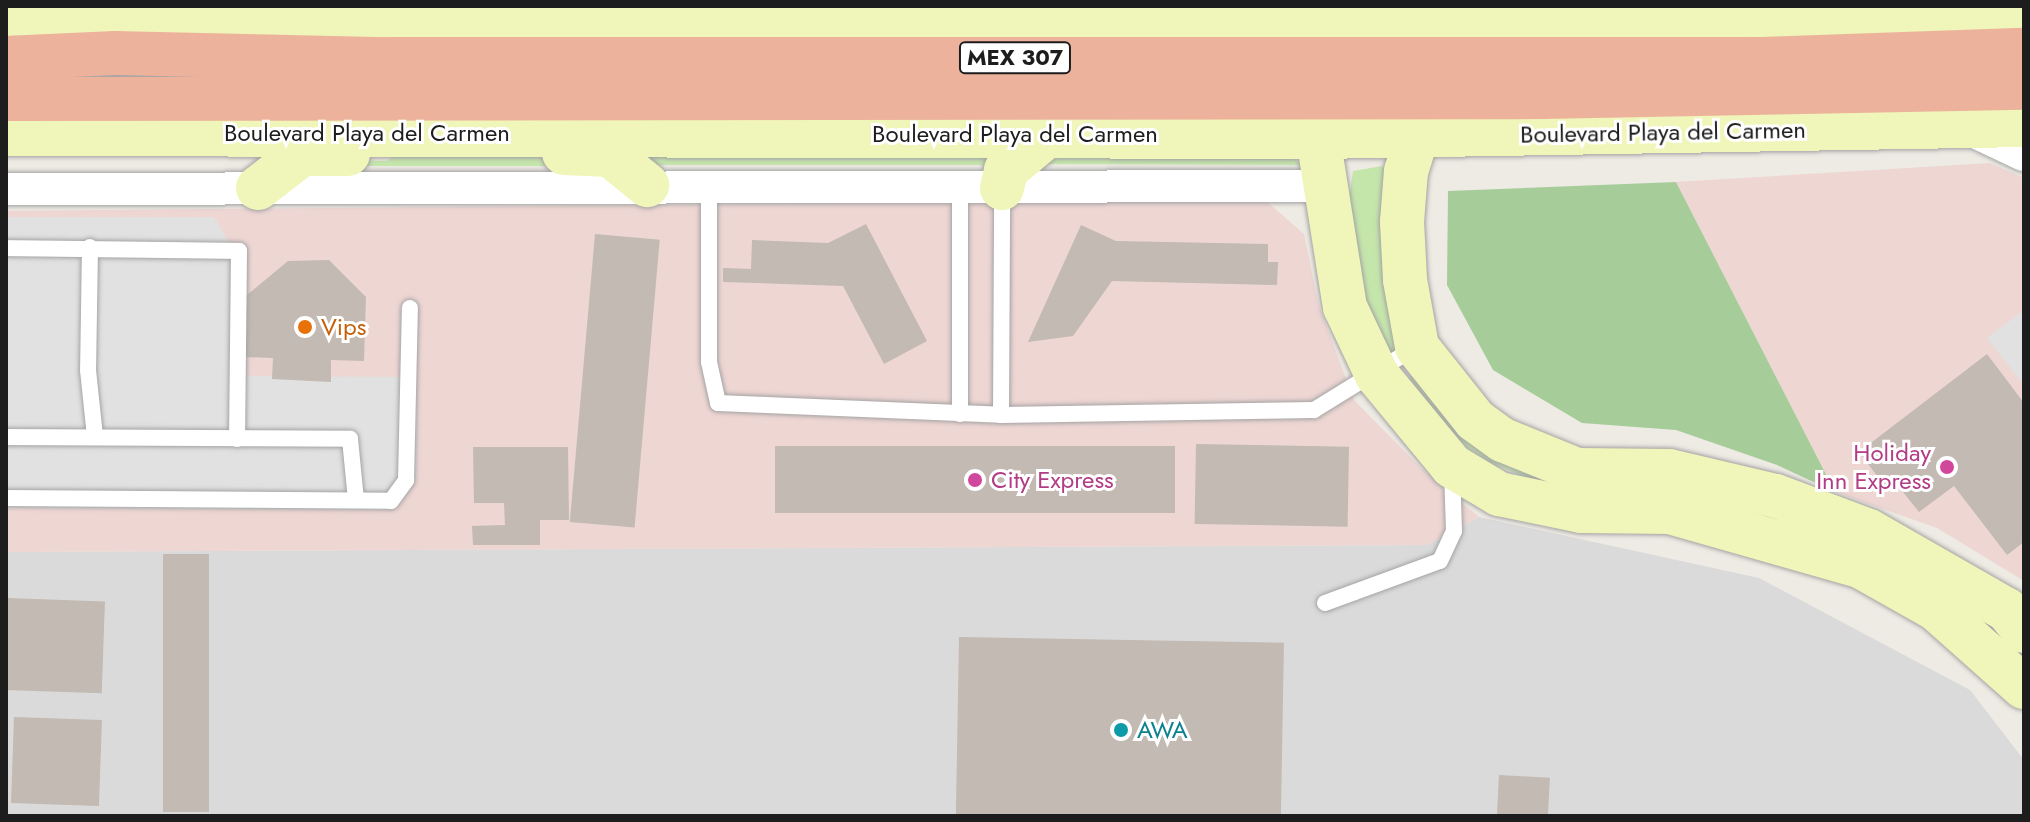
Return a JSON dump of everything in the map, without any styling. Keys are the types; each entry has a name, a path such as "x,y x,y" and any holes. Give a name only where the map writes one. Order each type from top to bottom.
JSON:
{"highway":[{"path":"6,35 63,37 115,53"},
{"name":"MEX 307","path":"6,58 115,53 387,59 1762,59 2024,50"},
{"name":"MEX 307","path":"6,99 1511,98 2024,88"}],"main road":[{"path":"6,14 171,9 417,25 756,16 2024,14"},
{"name":"Boulevard Playa del Carmen","path":"6,134 1049,134 1320,153 1417,136 2024,125"},
{"path":"258,188 302,154 381,153 414,132"},
{"path":"527,134 558,153 610,155 647,185"},
{"path":"981,188 1049,134"},
{"path":"1417,136 1406,171 1402,222 1405,280 1417,347 1475,420 1503,440 1577,470 1669,471 1776,496 1869,531 2007,610 2024,631"},
{"path":"1320,153 1345,307 1377,375 1452,466 1499,494 1581,511 1670,512 1860,566 1936,609 2024,687"},
{"path":"1746,534 1771,519 1776,496"}],"street":[{"path":"1971,127 2024,152"},
{"path":"6,189 647,185 981,188 1310,186 1320,153"}],"lane":[{"path":"709,187 709,362 718,403 1001,415 1314,410 1377,375 1417,347"},
{"path":"960,414 981,188"},
{"path":"981,188 1001,415"},
{"path":"90,247 88,370 95,437"},
{"path":"6,248 239,251 237,439"},
{"path":"6,498 391,501 406,480 410,308"},
{"path":"6,437 350,439 356,500"},
{"path":"1325,603 1440,561 1454,531 1452,466"}],"shaded area":[{"path":"1990,163 2024,178 2024,581 1937,528 1835,492 1676,182"},
{"path":"1264,199 1304,234 1319,306 1354,400 1421,468 1479,517 1427,545 6,552 6,211"},
{"path":"6,217 214,217 239,259 239,376 417,377 417,478 387,510 6,508"},
{"path":"2024,310 2024,385 1987,338"},
{"path":"1479,517 1759,578 1970,690 2024,760 2024,816 6,816 6,552 1427,545"}],"green space":[{"path":"139,6 178,6 290,149 266,168"},
{"path":"1017,147 995,165 643,165 621,149"},
{"path":"1050,148 1286,153 1302,165 1031,164"},
{"path":"401,149 529,150 547,161 605,166 303,166 316,160 387,161"},
{"path":"1382,166 1387,171 1403,346 1393,356 1364,324 1349,199 1353,171"},
{"path":"1676,182 1835,492 1777,465 1676,430 1582,423 1493,370 1447,285 1448,191"},
{"path":"1412,376 1570,481 1558,490 1493,464 1446,435 1403,386"}],"building":[{"path":"866,224 927,341 884,364 843,286 723,282 723,268 751,269 752,240 828,243"},
{"path":"1081,225 1116,241 1268,244 1268,262 1278,262 1277,285 1112,281 1073,336 1028,342"},
{"path":"595,234 660,240 635,528 570,522"},
{"name":"Vips","path":"329,260 366,297 364,361 331,360 331,382 272,379 273,358 244,357 247,295 288,261"},
{"name":"Holiday Inn Express","path":"1987,354 2024,403 2024,542 2007,555 1954,486 1919,512 1895,482 1887,489 1859,452"},
{"path":"1196,444 1349,447 1348,527 1195,524"},
{"name":"City Express","path":"775,446 1175,446 1175,513 775,513"},
{"path":"473,447 568,447 569,520 540,520 540,545 473,545 472,526 505,525 504,503 474,503"},
{"path":"163,554 209,554 209,812 163,812"},
{"path":"8,598 105,601 102,693 6,690"},
{"name":"AWA","path":"959,637 1284,643 1281,816 956,816"},
{"path":"14,717 102,720 99,806 11,803"},
{"path":"1499,775 1550,778 1548,816 1497,814"}],"place":[{"name":"Vips","path":"305,327"},
{"name":"Holiday Inn Express","path":"1947,467"},
{"name":"City Express","path":"975,480"},
{"name":"AWA","path":"1121,730"}]}
